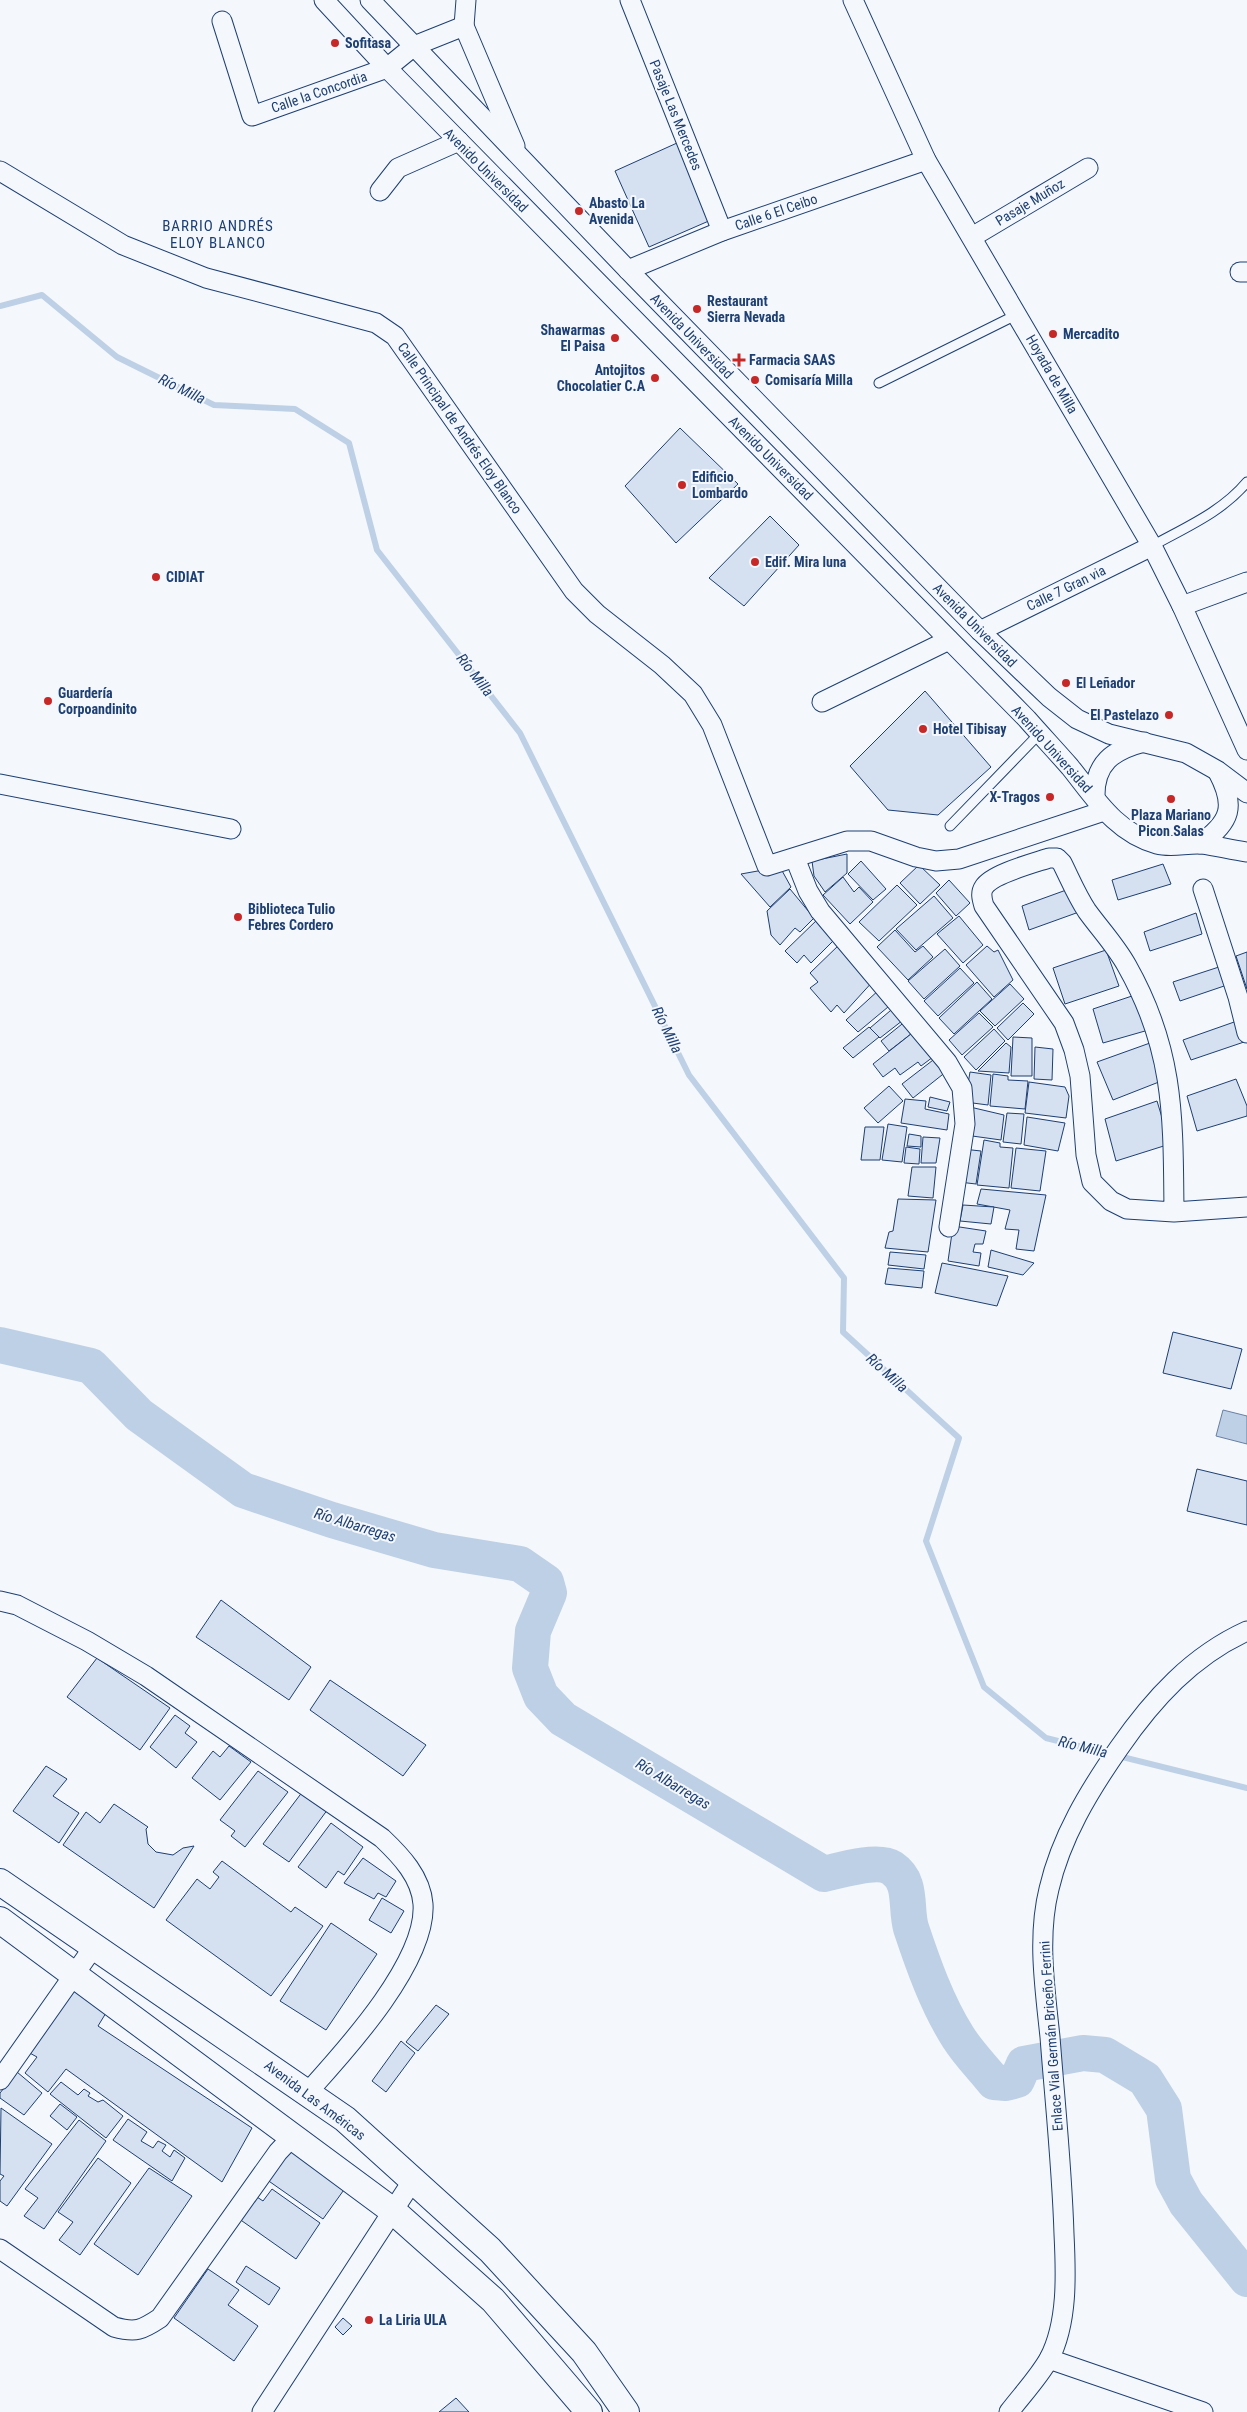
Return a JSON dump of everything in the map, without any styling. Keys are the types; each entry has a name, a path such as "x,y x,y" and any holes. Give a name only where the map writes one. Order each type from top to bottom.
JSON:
{"street":[{"name":"Avenido Universidad","path":"324,0 458,142 1040,733 1100,805 1121,827 1138,838 1176,847 1200,844 1247,852"},
{"name":"Avenida Universidad","path":"370,0 628,270 980,631 1049,697 1077,719 1109,734 1144,742"},
{"path":"466,0 464,26 520,158"},
{"name":"Pasaje Las Mercedes","path":"630,0 722,231"},
{"name":"Hoyada de Milla","path":"853,0 926,160 1018,314 1152,546 1182,606 1247,750"},
{"name":"Calle la Concordia","path":"222,21 252,116 387,68 414,46 464,26"},
{"path":"380,191 398,168 458,142"},
{"name":"Calle 6 El Ceibo","path":"628,270 722,231 926,160"},
{"name":"Pasaje Muñoz","path":"972,236 1088,168"},
{"name":"Calle Principal de Andrés Eloy Blanco","path":"0,170 123,245 206,278 376,323 395,336 574,591 597,614 662,665 693,694 712,725 767,866 795,858"},
{"name":"Calle 7 Gran via","path":"980,631 1152,546"},
{"path":"1182,606 1247,582"},
{"path":"822,702 949,640"},
{"path":"949,1227 965,1124 962,1088 947,1062 820,911 808,891 795,858 847,841 871,841 916,857 936,860 959,859 1100,805 1095,784 1101,769 1111,756 1122,748 1144,742 1186,753 1218,771 1247,793"},
{"path":"1200,844 1215,833 1226,819 1230,801 1227,788 1218,771"},
{"path":"0,784 230,829"},
{"path":"1174,1212 1172,1117 1166,1065 1150,1013 1126,964 1086,909 1062,864 1056,858 1049,858 993,879 984,886 981,896 984,906 1064,1023 1074,1050 1080,1076 1086,1154 1092,1182 1111,1201 1127,1209 1174,1212 1247,1207"},
{"path":"1203,889 1238,997 1247,1033"},
{"path":"0,1601 17,1605 87,1641 146,1676 382,1838 402,1856 417,1881 423,1904 420,1933 406,1964 384,2000 308,2092"},
{"name":"Enlace Vial Germán Briceño Ferrini","path":"1009,2412 1049,2359 1062,2321 1065,2259 1062,2177 1042,1946 1048,1889 1070,1830 1092,1788 1143,1714 1183,1672 1223,1642 1247,1632"},
{"name":"Avenida Las Américas","path":"0,1882 95,1945 345,2119 490,2250 584,2352 626,2412"},
{"path":"0,1920 393,2210 494,2300 589,2412"},
{"path":"0,2080 95,1945"},
{"path":"0,2249 114,2327 132,2332 145,2328 160,2318 278,2152 293,2136"},
{"path":"262,2412 412,2180"},
{"path":"1049,2359 1203,2412"}],"lane":[{"path":"879,383 1018,314"},
{"path":"1152,546 1214,512 1238,493 1247,482"},
{"path":"950,826 1040,733"}],"water":[{"path":"1223,1410 1247,1416 1247,1444 1216,1436"}],"building":[{"path":"677,143 711,220 649,247 615,171"},
{"name":"Edificio Lombardo","path":"680,428 738,484 676,543 625,486"},
{"name":"Edif. Mira luna","path":"770,516 799,545 744,606 709,578"},
{"name":"Hotel Tibisay","path":"925,691 991,767 938,815 888,810 850,766"},
{"path":"847,854 847,873 825,892 814,876 812,861"},
{"path":"861,861 886,889 873,900 848,874"},
{"path":"1163,864 1171,884 1118,900 1112,880"},
{"path":"919,865 940,885 920,904 900,883"},
{"path":"780,867 791,887 770,907 741,874"},
{"path":"843,877 854,892 859,887 873,902 850,924 823,895"},
{"path":"949,880 970,903 956,916 936,893"},
{"path":"897,885 917,905 879,941 859,922"},
{"path":"790,889 814,918 800,932 795,928 780,945 771,935 767,911"},
{"path":"1069,889 1079,912 1029,930 1022,906"},
{"path":"934,896 953,918 916,950 896,929"},
{"path":"1196,913 1202,934 1150,951 1144,932"},
{"path":"959,916 983,945 963,963 937,934"},
{"path":"819,918 837,937 811,963 804,955 797,963 785,951"},
{"path":"895,930 915,952 923,946 933,957 908,980 877,947"},
{"path":"841,943 875,979 844,1013 837,1005 831,1012 810,988 818,982 810,973"},
{"path":"987,946 994,952 998,950 1013,980 994,997 966,965"},
{"path":"945,949 960,966 924,999 908,981"},
{"path":"1106,950 1119,986 1065,1004 1053,968"},
{"path":"1247,952 1247,989 1236,956"},
{"path":"1225,965 1230,984 1180,1001 1173,982"},
{"path":"960,968 974,983 938,1016 924,1001"},
{"path":"977,982 992,999 954,1034 939,1018"},
{"path":"1010,984 1024,999 995,1026 980,1011"},
{"path":"880,989 894,1002 858,1032 846,1020"},
{"path":"1141,993 1152,1029 1103,1043 1093,1009"},
{"path":"1023,1003 1034,1014 1008,1040 997,1028"},
{"path":"897,1005 907,1017 880,1038 870,1028"},
{"path":"979,1013 993,1027 962,1055 949,1040"},
{"path":"907,1020 916,1030 889,1051 881,1041"},
{"path":"1237,1021 1244,1042 1191,1060 1183,1040"},
{"path":"869,1027 879,1037 853,1058 843,1048"},
{"path":"994,1029 1005,1041 976,1070 964,1057"},
{"path":"911,1034 937,1054 921,1066 918,1062 900,1075 895,1068 883,1077 873,1064"},
{"path":"1013,1037 1032,1038 1032,1076 1011,1076"},
{"path":"1006,1043 1011,1047 1009,1073 978,1071"},
{"path":"1150,1043 1164,1080 1113,1100 1097,1062"},
{"path":"1035,1047 1053,1049 1052,1080 1034,1079"},
{"path":"937,1057 947,1071 913,1098 902,1084"},
{"path":"970,1072 991,1075 988,1105 965,1102"},
{"path":"993,1074 1008,1076 1008,1080 1028,1081 1025,1109 990,1106"},
{"path":"1236,1079 1247,1106 1247,1116 1197,1131 1187,1096"},
{"path":"1029,1082 1065,1087 1069,1096 1066,1118 1025,1113"},
{"path":"889,1086 903,1101 878,1123 864,1108"},
{"path":"930,1097 950,1102 947,1111 928,1107"},
{"path":"905,1099 926,1101 925,1109 949,1114 947,1130 901,1123"},
{"path":"1157,1101 1170,1144 1116,1161 1105,1119"},
{"path":"970,1107 1004,1115 1001,1140 965,1135"},
{"path":"1007,1113 1024,1114 1021,1144 1003,1142"},
{"path":"1027,1117 1065,1123 1058,1151 1024,1145"},
{"path":"888,1124 907,1127 902,1162 882,1160"},
{"path":"865,1127 884,1127 880,1160 861,1160"},
{"path":"909,1134 921,1136 921,1147 907,1146"},
{"path":"923,1137 940,1138 936,1163 921,1163"},
{"path":"984,1140 1000,1143 1000,1147 1013,1148 1009,1188 977,1185"},
{"path":"906,1147 920,1149 919,1164 904,1163"},
{"path":"1016,1148 1046,1151 1040,1191 1011,1188"},
{"path":"963,1149 981,1151 976,1184 959,1182"},
{"path":"912,1167 936,1167 933,1198 908,1196"},
{"path":"981,1189 1046,1195 1034,1251 1016,1249 1019,1230 1005,1229 1010,1210 977,1204"},
{"path":"898,1199 936,1200 928,1252 885,1248 889,1232 893,1231"},
{"path":"963,1205 994,1207 991,1224 960,1221"},
{"path":"953,1226 986,1231 983,1244 975,1244 973,1252 981,1253 979,1266 948,1261"},
{"path":"991,1250 1034,1263 1023,1275 988,1267"},
{"path":"890,1252 926,1255 924,1269 888,1265"},
{"path":"942,1263 1008,1276 997,1306 935,1293"},
{"path":"888,1268 924,1271 922,1288 885,1284"},
{"path":"1173,1332 1242,1349 1231,1389 1163,1373"},
{"path":"1197,1469 1247,1481 1247,1525 1187,1511"},
{"path":"221,1600 311,1667 289,1700 196,1637"},
{"path":"97,1658 170,1708 140,1750 67,1697"},
{"path":"330,1680 426,1745 403,1776 310,1710"},
{"path":"175,1715 190,1726 185,1733 197,1742 176,1768 150,1747"},
{"path":"229,1746 251,1762 220,1800 192,1778 213,1751 220,1757"},
{"path":"46,1766 67,1779 53,1796 79,1813 59,1843 13,1811"},
{"path":"258,1771 288,1792 245,1847 231,1836 235,1831 220,1820"},
{"path":"303,1791 328,1809 289,1862 263,1844"},
{"path":"114,1804 148,1827 146,1829 148,1844 156,1852 173,1855 183,1848 194,1846 154,1908 63,1845 86,1812 100,1823"},
{"path":"331,1823 363,1847 344,1875 338,1871 326,1888 298,1867"},
{"path":"363,1858 396,1881 386,1897 378,1893 374,1899 344,1883"},
{"path":"222,1861 291,1912 295,1907 323,1926 271,1996 166,1920 197,1879 210,1889 219,1877 213,1872"},
{"path":"382,1898 404,1911 391,1933 369,1920"},
{"path":"331,1923 377,1954 326,2030 280,2001"},
{"path":"77,1983 109,2008 98,2026 252,2128 222,2182 66,2069 48,2092 25,2073 37,2057 26,2051"},
{"path":"436,2005 449,2014 418,2051 406,2042"},
{"path":"401,2041 415,2053 386,2092 372,2081"},
{"path":"17,2072 42,2093 24,2115 0,2098 0,2093"},
{"path":"61,2082 78,2095 84,2089 90,2093 88,2096 98,2102 103,2100 123,2116 106,2138 50,2094"},
{"path":"60,2104 77,2117 67,2130 50,2116"},
{"path":"1,2108 52,2144 7,2206 0,2201 0,2181 4,2176 0,2174"},
{"path":"128,2119 147,2132 141,2141 153,2148 158,2141 166,2145 162,2151 170,2157 174,2150 185,2158 172,2181 113,2140"},
{"path":"79,2120 106,2141 44,2229 24,2216 38,2198 25,2189"},
{"path":"291,2140 351,2180 323,2219 263,2177"},
{"path":"98,2158 131,2183 80,2255 59,2240 73,2222 58,2212"},
{"path":"149,2168 192,2196 138,2275 94,2244"},
{"path":"272,2189 320,2223 296,2259 235,2216 251,2193 263,2201"},
{"path":"246,2266 280,2288 269,2305 236,2282"},
{"path":"208,2269 239,2290 228,2305 258,2326 234,2361 174,2318"},
{"path":"343,2318 352,2326 343,2335 335,2327"},
{"path":"456,2398 469,2412 439,2412"}],"waterway":[{"name":"Río Milla","path":"0,306 42,295 117,357 214,405 295,409 349,443 377,550 520,733 689,1075 844,1278 843,1332 959,1438 926,1541 984,1687 1046,1738 1247,1788"},
{"name":"Río Albarregas","path":"0,1345 91,1366 139,1415 243,1490 332,1520 434,1550 520,1564 546,1582 549,1593 533,1631 530,1668 541,1696 563,1719 824,1874 869,1865 892,1868 899,1874 906,1888 911,1928 943,2011 962,2043 994,2082 1006,2083 1017,2080 1024,2064 1083,2053 1105,2055 1145,2079 1164,2109 1173,2179 1186,2203 1247,2279"}],"place":[{"name":"Sofitasa","path":"335,43"},
{"name":"Abasto La Avenida","path":"579,211"},
{"name":"Restaurant Sierra Nevada","path":"697,309"},
{"name":"Mercadito","path":"1053,334"},
{"name":"Shawarmas El Paisa","path":"615,338"},
{"name":"Farmacia SAAS","path":"739,360"},
{"name":"Antojitos Chocolatier C.A","path":"655,378"},
{"name":"Comisaría Milla","path":"755,380"},
{"name":"Edificio Lombardo","path":"682,485"},
{"name":"Edif. Mira luna","path":"755,562"},
{"name":"CIDIAT","path":"156,577"},
{"name":"El Leñador","path":"1066,683"},
{"name":"Guardería Corpoandinito","path":"48,701"},
{"name":"El Pastelazo","path":"1169,715"},
{"name":"Hotel Tibisay","path":"923,729"},
{"name":"X-Tragos","path":"1050,797"},
{"name":"Plaza Mariano Picon Salas","path":"1171,799"},
{"name":"Biblioteca Tulio Febres Cordero","path":"238,917"},
{"name":"La Liria ULA","path":"369,2320"}],"district":[{"name":"BARRIO ANDRÉS ELOY BLANCO","path":"218,234"}]}
